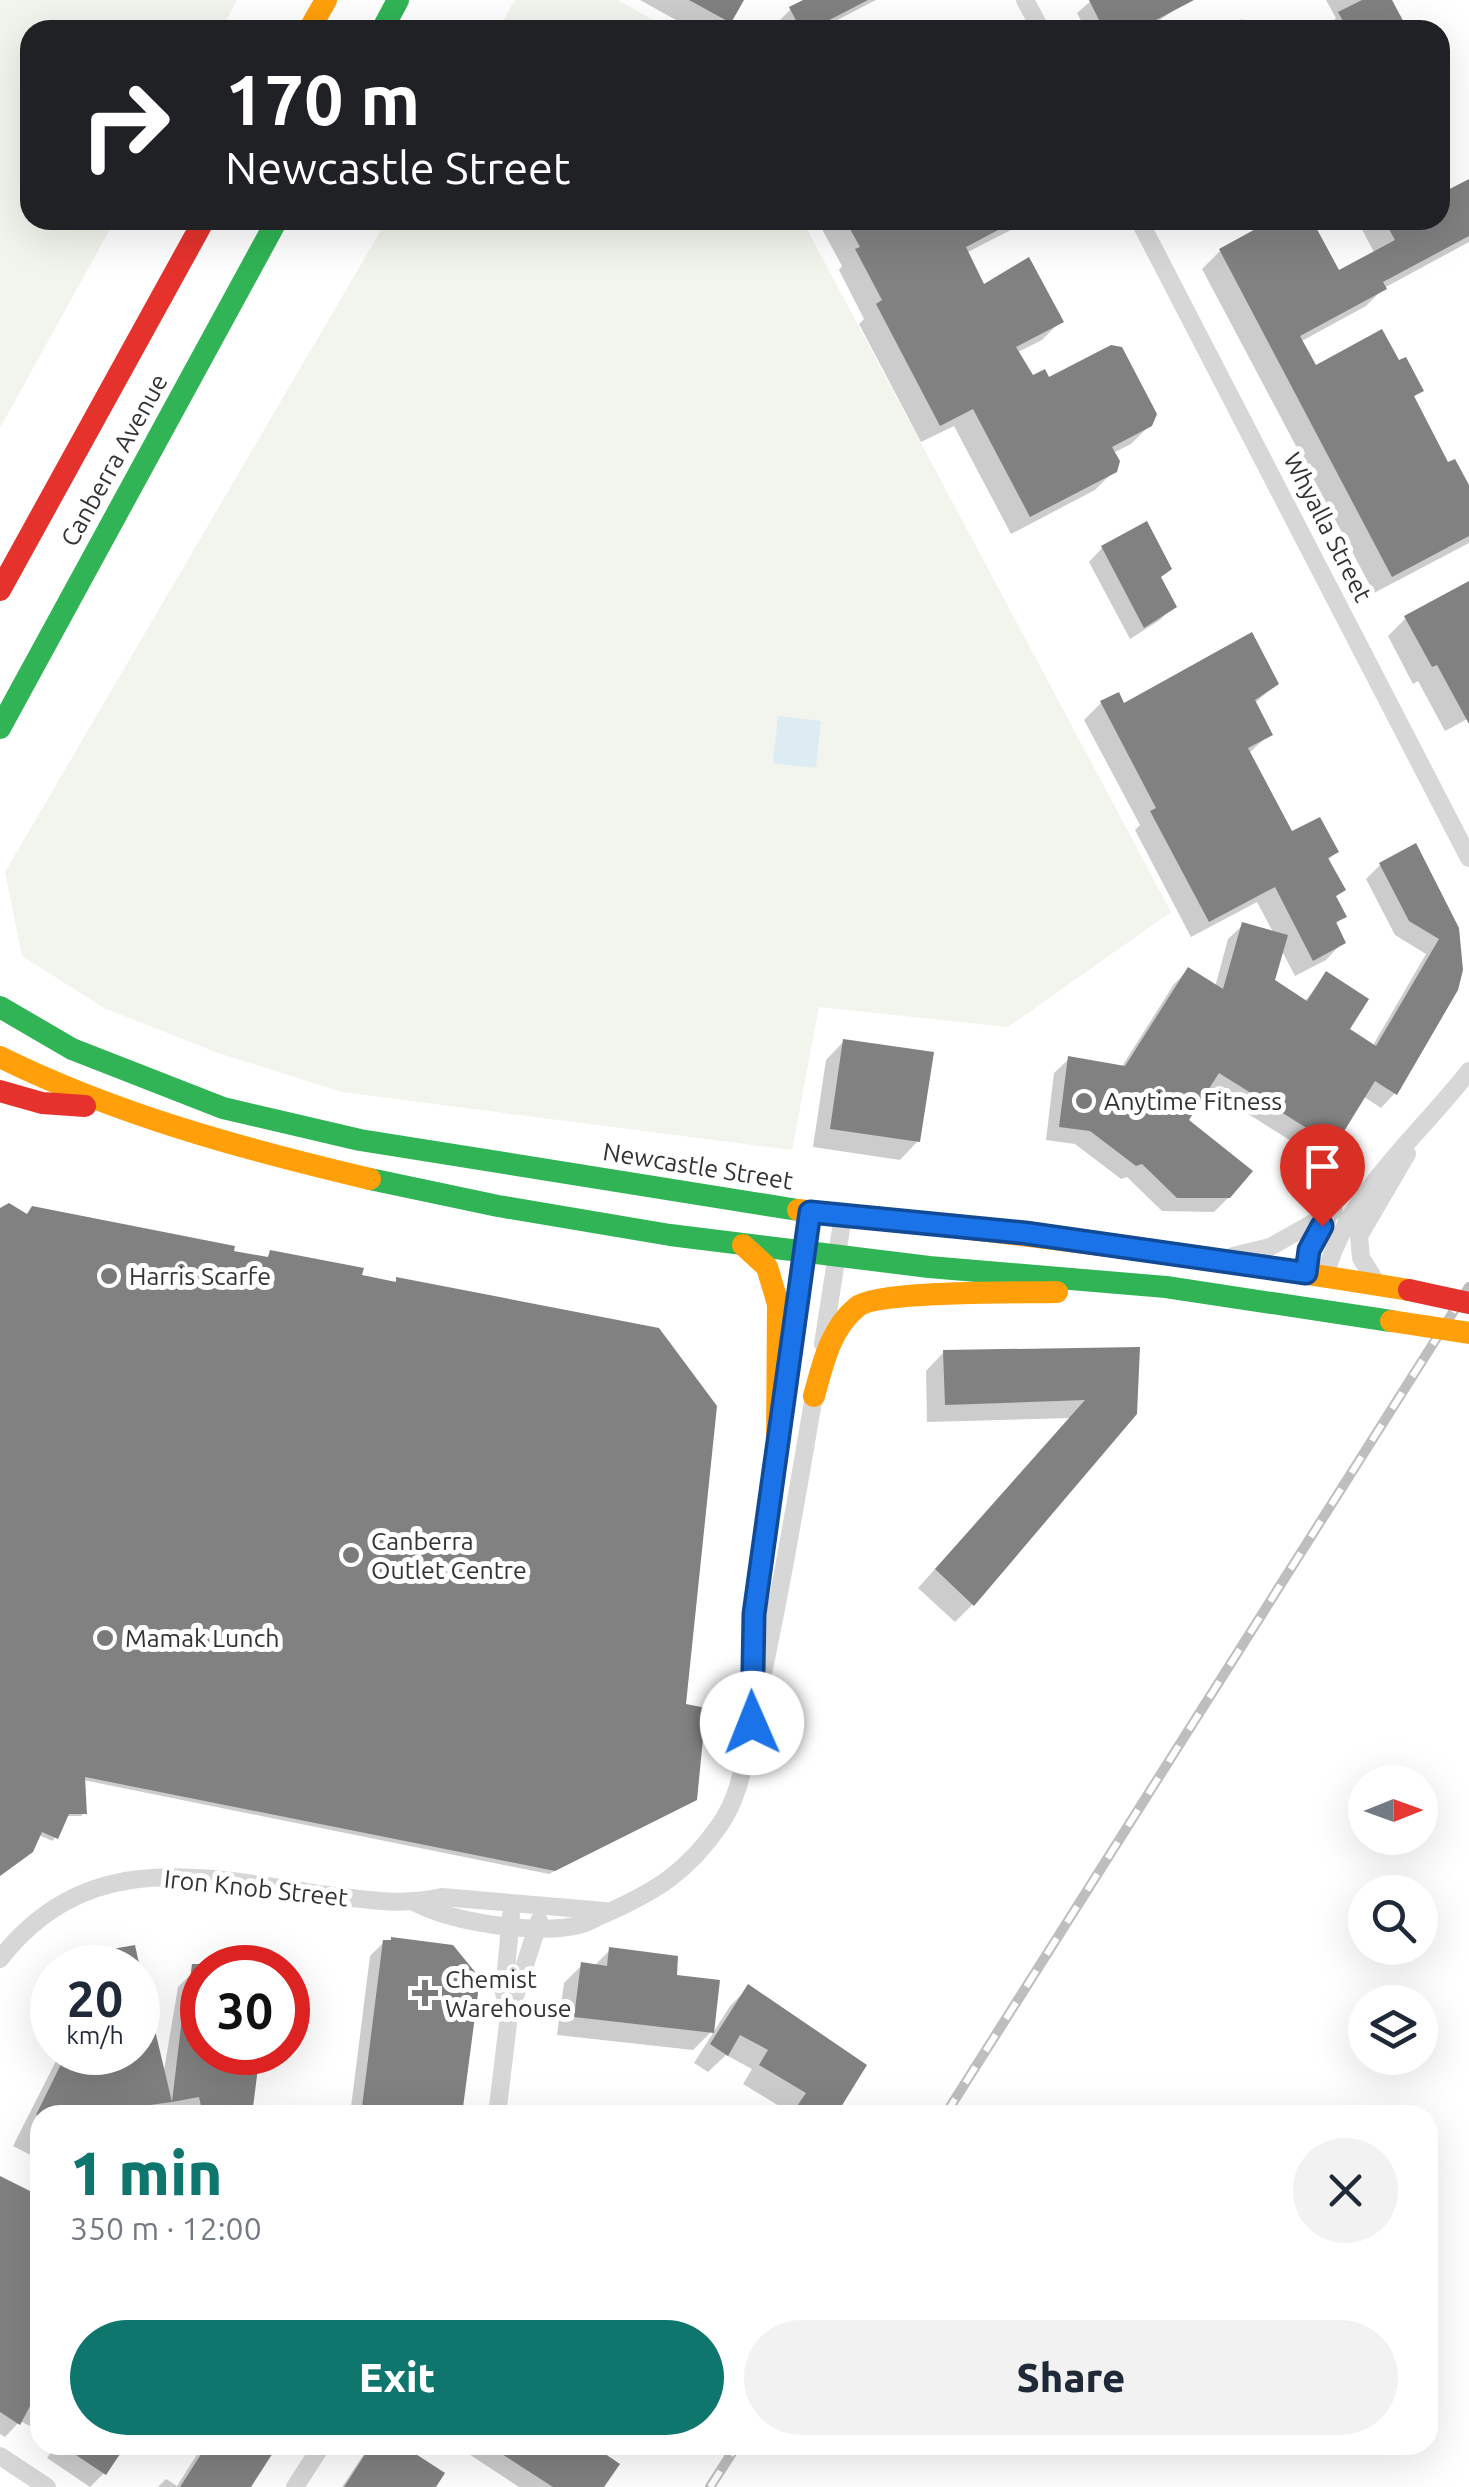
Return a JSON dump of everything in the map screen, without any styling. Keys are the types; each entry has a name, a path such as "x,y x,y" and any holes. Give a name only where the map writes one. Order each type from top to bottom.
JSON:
{"main road":[{"name":"Canberra Avenue","path":"0,590 198,230"},
{"name":"Canberra Avenue","path":"0,728 273,230"},
{"name":"Newcastle Street","path":"0,1006 72,1049 222,1108 360,1140 810,1212 1025,1233 1218,1258 1469,1303"},
{"path":"0,1057 47,1082 115,1108 236,1146 508,1210 742,1245 1018,1276 1162,1287 1310,1306 1469,1333"},
{"path":"0,1091 42,1102 115,1108"},
{"path":"742,1245 766,1267 778,1304 777,1452"},
{"path":"1310,1306 1315,1274"},
{"path":"814,1396 840,1324 861,1303 894,1297 1162,1287"}],"street":[{"name":"Whyalla Street","path":"1144,230 1469,858"},
{"path":"1315,1274 1374,1181 1469,1071"},
{"path":"1378,1285 1361,1258 1359,1236 1419,1132"},
{"path":"1218,1258 1270,1248 1334,1211 1374,1181"},
{"path":"1315,1274 1314,1238 1334,1211"},
{"name":"Iron Knob Street","path":"752,1723 754,1614 810,1212"},
{"name":"Iron Knob Street","path":"416,1903 440,1916 538,1928 581,1925 635,1902 670,1880 721,1824 737,1792 769,1656 843,1216"},
{"name":"Iron Knob Street","path":"0,1959 27,1930 76,1898 102,1887 158,1875 361,1899 416,1903 442,1897 609,1912"},
{"path":"509,2014 504,1992 512,1905"},
{"path":"498,2105 509,2014 538,1928 540,1908"},
{"path":"296,2487 316,2455"},
{"path":"0,2456 47,2487"}],"shaded area":[{"path":"0,0 237,0 226,20 20,20 20,230 109,230 0,428"},
{"path":"515,0 618,0 653,20 504,20"},
{"path":"381,230 807,230 1171,912 1008,1027 819,1007 792,1150 342,1092 218,1053 104,1008 22,956 5,872"},
{"path":"778,716 821,721 816,768 773,763"}],"building":[{"path":"689,0 744,0 733,20"},
{"path":"803,0 868,0 829,20 796,20 789,7"},
{"path":"1089,0 1194,0 1156,20 1099,20"},
{"path":"1362,0 1392,0 1403,20 1342,20 1338,12"},
{"path":"1469,179 1469,236 1383,282 1387,289 1300,336 1316,365 1382,329 1399,360 1406,357 1424,391 1414,396 1448,462 1455,459 1469,485 1469,536 1392,577 1219,249 1254,230 1317,230 1339,270 1395,240 1390,230 1450,230 1450,189"},
{"path":"851,230 998,230 966,247 984,284 1029,257 1064,322 1016,347 1033,375 1045,369 1049,377 1111,345 1122,347 1157,414 1152,426 1112,447 1120,461 1117,472 1030,517 973,409 940,426 876,304 882,300 855,249 860,247"},
{"path":"1147,521 1172,569 1161,577 1177,607 1144,628 1101,546"},
{"path":"1469,581 1469,724 1437,665 1432,667 1404,616"},
{"path":"1252,632 1279,684 1255,700 1273,735 1248,748 1292,831 1320,817 1339,852 1328,858 1346,890 1336,896 1347,917 1336,922 1346,943 1313,961 1275,887 1209,922 1150,811 1156,808 1100,701 1119,692 1124,703"},
{"path":"1416,843 1459,928 1463,970 1458,990 1397,1095 1375,1081 1335,1146 1219,1073 1189,1120 1253,1171 1230,1198 1177,1198 1142,1164 1136,1166 1090,1131 1059,1127 1068,1056 1125,1066 1188,967 1223,989 1242,922 1288,935 1275,980 1307,1001 1326,971 1369,999 1350,1029 1376,1046 1439,939 1409,921 1379,863"},
{"path":"843,1039 934,1052 920,1142 830,1129"},
{"name":"Canberra Outlet Centre","path":"9,1203 27,1214 32,1206 235,1246 234,1251 268,1257 270,1250 364,1268 362,1275 396,1282 396,1277 659,1328 717,1406 686,1704 706,1708 697,1800 555,1871 85,1777 87,1814 69,1814 58,1839 42,1832 33,1852 0,1876 0,1208"},
{"path":"1140,1347 1137,1414 974,1606 935,1569 1085,1400 945,1405 943,1350"},
{"path":"383,1940 453,1945 480,1978 463,2105 362,2105"},
{"path":"609,1947 678,1956 677,1975 720,1980 714,2033 574,2017 581,1962 607,1966"},
{"path":"748,1984 867,2065 842,2105 798,2105 806,2093 759,2065 768,2050 740,2035 728,2056 710,2044"},
{"path":"180,2035 180,2075 257,2075 253,2105 201,2105 199,2097 172,2102"},
{"path":"160,2051 172,2102 150,2105 41,2105 56,2075 160,2075"},
{"path":"0,2176 30,2191 30,2406 20,2425 0,2412"},
{"path":"76,2455 119,2455 106,2475"},
{"path":"201,2455 272,2455 251,2487 180,2487"},
{"path":"365,2455 417,2455 445,2473 436,2487 344,2487"},
{"path":"503,2455 607,2455 620,2464 604,2487 553,2487"}],"railway":[{"path":"951,2105 1469,1287"},
{"path":"710,2487 731,2455"}],"traffic: fast":[{"path":"387,20 398,0"},
{"path":"0,728 272,230"},
{"path":"0,1007 72,1049 223,1108 360,1140 798,1210"},
{"path":"370,1179 498,1206 670,1235 929,1267 1166,1287 1391,1321"}],"traffic: slow":[{"path":"315,20 326,0"},
{"path":"0,1057 135,1113 370,1179"},
{"path":"798,1210 1104,1246 1409,1290"},
{"path":"743,1245 767,1267 778,1304 777,1451"},
{"path":"814,1396 834,1336 857,1307 920,1295 1057,1292"},
{"path":"1391,1321 1469,1333"}],"traffic: jam":[{"path":"0,590 198,230"},
{"path":"0,1091 42,1103 85,1106"},
{"path":"1409,1290 1469,1303"}],"place":[{"name":"Anytime Fitness","path":"1084,1101"},
{"name":"Harris Scarfe","path":"109,1276"},
{"name":"Canberra Outlet Centre","path":"351,1555"},
{"name":"Mamak Lunch","path":"105,1638"},
{"name":"Chemist Warehouse","path":"425,1993"}],"route":[{"path":"752,1723 754,1614 810,1212 1025,1233 1306,1273 1309,1250 1322,1226"}]}
